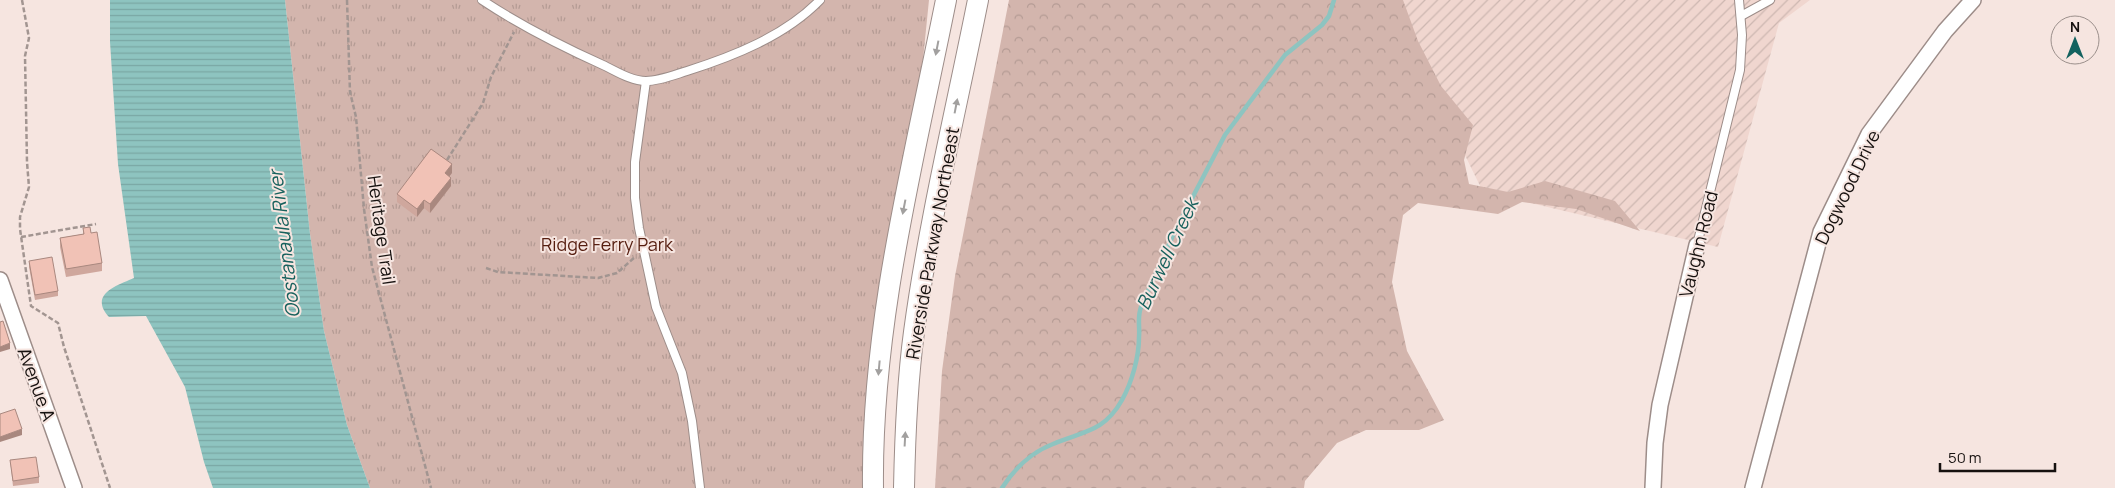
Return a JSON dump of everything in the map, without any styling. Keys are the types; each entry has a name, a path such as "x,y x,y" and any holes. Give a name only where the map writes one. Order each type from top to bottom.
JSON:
{"main road":[{"name":"Riverside Parkway Northeast","path":"873,488 873,454 881,343 888,295 946,0"},
{"name":"Riverside Parkway Northeast","path":"904,488 905,433 914,333 928,249 978,0"}],"street":[{"name":"Dogwood Drive","path":"1753,488 1821,232 1869,134 1945,31 1973,0"},
{"name":"Vaughn Road","path":"1653,488 1655,443 1660,405 1698,245"},
{"name":"Avenue A","path":"1,284 74,488"}],"lane":[{"path":"482,0 551,41 631,78 646,81 698,67 746,49 804,15 820,0"},
{"name":"Vaughn Road","path":"1698,245 1740,70 1742,48 1739,0"},
{"path":"1741,16 1770,0"},
{"path":"646,81 636,162 636,198 643,249 656,307 682,373 692,421 700,488"}],"path":[{"path":"22,0 29,38 25,56 29,187 20,217 31,306 58,323 110,488"},
{"name":"Heritage Trail","path":"347,0 350,92 356,117 364,209 372,267 431,488"},
{"path":"447,160 483,103 491,77 518,23"},
{"path":"21,237 96,224"},
{"path":"486,268 498,272 598,278 624,268 643,249"}],"shaded area":[{"path":"1395,0 1810,0 1779,23 1718,247 1483,192 1394,10"}],"green space":[{"name":"Ridge Ferry Park","path":"285,0 929,0 922,69 885,250 878,298 865,407 864,488 370,488 347,425 324,331 310,234"},
{"path":"1009,0 1403,0 1418,41 1441,86 1473,125 1464,160 1469,184 1508,192 1545,181 1615,201 1640,231 1576,209 1522,202 1498,214 1418,203 1403,215 1392,282 1407,351 1444,420 1419,430 1366,430 1337,443 1305,481 1304,488 935,488 942,371 955,276"}],"water":[{"name":"Oostanaula River","path":"110,0 285,0 310,234 324,331 347,425 370,488 213,488 204,462 185,387 146,316 109,317 103,309 103,296 114,287 134,278 118,164 110,42"}],"building":[{"path":"431,149 452,164 445,173 451,178 430,204 424,200 417,209 397,194"},
{"path":"90,227 91,233 97,232 102,263 66,269 60,238 84,234 83,228"},
{"path":"52,257 58,291 35,295 29,261"},
{"path":"3,321 10,343 0,347 0,322"},
{"path":"15,409 22,429 0,437 0,414"},
{"path":"36,457 39,477 13,481 10,460"}],"waterway":[{"name":"Burwell Creek","path":"1002,488 1012,474 1031,456 1045,447 1100,425 1115,411 1126,393 1134,369 1139,345 1141,307 1174,233 1225,135 1285,55 1322,25 1329,16 1334,0"}]}
